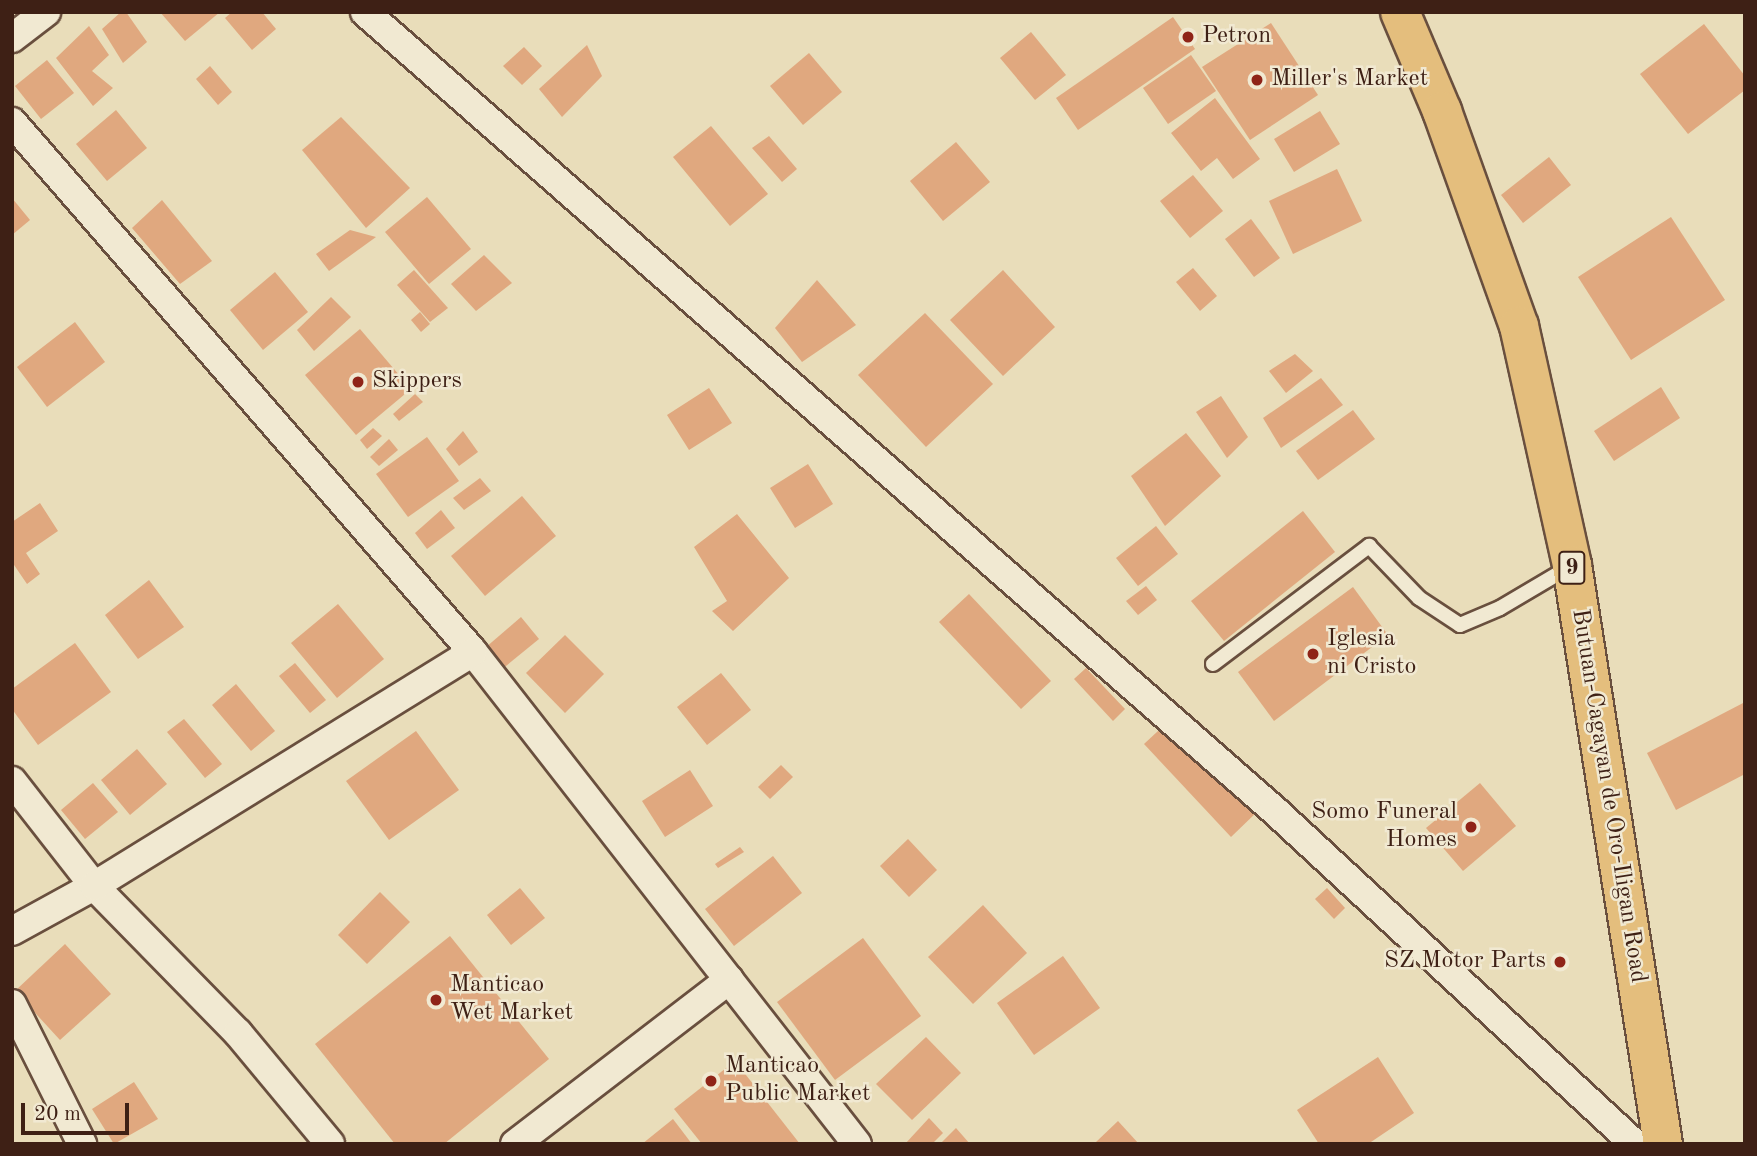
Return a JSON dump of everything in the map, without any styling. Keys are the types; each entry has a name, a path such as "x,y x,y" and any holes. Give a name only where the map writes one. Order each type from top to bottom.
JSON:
{"highway":[{"name":"Butuan-Cagayan de Oro-Iligan Road","path":"1400,12 1442,111 1519,326 1572,565 1662,1144"}],"street":[{"path":"12,38 46,12"},
{"path":"365,12 1274,810 1635,1144"},
{"path":"12,122 473,652 857,1144"},
{"path":"12,931 94,886 473,652"},
{"path":"12,781 94,886 238,1033 331,1144"},
{"path":"515,1144 729,980"},
{"path":"12,1004 82,1144"}],"lane":[{"path":"1213,664 1369,546 1419,598 1460,625 1500,608 1572,565"}],"building":[{"path":"121,12 126,12 147,42 123,63 102,29"},
{"path":"160,12 220,12 185,41"},
{"path":"232,12 262,12 276,29 252,50 225,18"},
{"path":"1173,17 1195,49 1078,130 1056,98"},
{"path":"1271,23 1318,95 1250,140 1202,67"},
{"path":"1704,24 1745,76 1745,90 1688,134 1640,74"},
{"path":"89,26 109,55 92,71 113,88 93,106 56,58"},
{"path":"1031,32 1066,75 1035,100 1000,58"},
{"path":"587,45 602,76 562,117 539,89"},
{"path":"524,47 542,66 522,85 503,66"},
{"path":"809,53 842,92 803,125 770,86"},
{"path":"1191,55 1216,91 1168,124 1143,88"},
{"path":"47,60 74,93 41,119 15,86"},
{"path":"210,66 232,92 218,105 196,79"},
{"path":"1215,98 1260,159 1233,179 1217,158 1201,171 1171,133"},
{"path":"116,110 147,148 107,181 76,144"},
{"path":"1320,111 1340,144 1294,172 1274,139"},
{"path":"341,117 410,188 366,228 302,150"},
{"path":"711,126 768,194 730,226 673,157"},
{"path":"769,136 797,169 782,182 752,148"},
{"path":"956,142 990,182 943,221 910,181"},
{"path":"1549,157 1571,185 1523,223 1501,195"},
{"path":"1337,169 1362,221 1293,254 1269,201"},
{"path":"1193,175 1223,211 1190,238 1160,201"},
{"path":"427,197 471,249 429,284 385,232"},
{"path":"12,198 30,220 12,235"},
{"path":"162,200 212,261 180,284 132,228"},
{"path":"1671,217 1725,300 1631,360 1578,277"},
{"path":"1251,219 1280,258 1254,277 1225,239"},
{"path":"350,230 376,237 329,271 316,254"},
{"path":"484,255 512,283 476,311 451,284"},
{"path":"1193,268 1217,296 1200,311 1176,282"},
{"path":"414,270 448,308 430,322 397,285"},
{"path":"1003,270 1055,327 1003,376 950,320"},
{"path":"275,272 308,312 263,350 230,310"},
{"path":"817,280 856,325 802,362 775,328"},
{"path":"331,297 351,317 314,351 297,330"},
{"path":"420,312 430,324 421,332 411,320"},
{"path":"925,313 993,384 926,447 858,375"},
{"path":"75,322 105,362 47,407 17,367"},
{"name":"Skippers","path":"360,329 411,389 356,435 305,375"},
{"path":"1295,354 1313,371 1286,393 1269,371"},
{"path":"1321,378 1343,405 1281,448 1263,418"},
{"path":"1661,387 1680,418 1614,461 1594,431"},
{"path":"709,388 732,423 689,450 667,415"},
{"path":"415,394 423,402 399,421 393,414"},
{"path":"1221,396 1248,437 1227,458 1196,412"},
{"path":"1353,410 1375,439 1318,480 1296,451"},
{"path":"373,428 382,436 367,449 360,440"},
{"path":"463,431 478,452 459,466 446,449"},
{"path":"1186,433 1221,476 1165,526 1131,476"},
{"path":"427,437 459,481 408,517 376,474"},
{"path":"389,439 398,450 379,466 370,457"},
{"path":"808,464 833,504 795,528 770,488"},
{"path":"480,478 491,491 464,510 453,498"},
{"path":"522,496 556,536 485,596 451,556"},
{"path":"40,503 58,531 26,553 40,574 27,584 12,562 12,522"},
{"path":"441,510 455,528 427,549 415,533"},
{"path":"1303,511 1335,552 1224,641 1191,601"},
{"path":"737,514 789,578 733,631 712,611 727,601 694,547"},
{"path":"1156,526 1178,554 1138,586 1116,558"},
{"path":"149,580 184,627 138,659 105,615"},
{"path":"1146,586 1157,600 1138,615 1126,601"},
{"name":"Iglesia ni Cristo","path":"1353,587 1388,635 1274,721 1238,672"},
{"path":"969,594 1051,681 1021,709 939,622"},
{"path":"338,604 384,659 337,698 291,643"},
{"path":"521,617 539,639 495,675 478,654"},
{"path":"565,635 604,674 565,713 526,673"},
{"path":"75,643 111,692 38,745 12,709 12,689"},
{"path":"295,663 326,700 310,713 279,676"},
{"path":"1086,668 1125,709 1113,721 1074,679"},
{"path":"721,673 751,710 707,745 677,707"},
{"path":"236,684 275,731 251,751 212,705"},
{"path":"1745,702 1745,774 1676,810 1647,753"},
{"path":"1172,718 1259,810 1231,837 1144,744"},
{"path":"184,719 222,764 205,778 167,732"},
{"path":"416,731 459,790 389,840 346,781"},
{"path":"137,749 167,784 130,815 101,780"},
{"path":"781,765 793,777 770,799 758,787"},
{"path":"690,770 713,806 665,837 642,801"},
{"path":"93,783 118,812 85,839 61,810"},
{"name":"Somo Funeral Homes","path":"1480,783 1516,826 1463,871 1426,828"},
{"path":"908,839 937,870 909,897 880,866"},
{"path":"740,847 744,852 718,868 715,864"},
{"path":"773,856 802,893 734,946 705,909"},
{"path":"520,888 545,918 511,945 487,915"},
{"path":"1327,888 1345,908 1334,919 1315,899"},
{"path":"380,892 410,922 367,964 338,935"},
{"path":"983,905 1027,953 973,1004 928,957"},
{"name":"Manticao Wet Market","path":"450,936 549,1059 444,1144 395,1144 315,1044"},
{"path":"863,938 921,1016 835,1080 777,1002"},
{"path":"65,944 111,994 60,1040 15,991"},
{"path":"1063,956 1100,1008 1034,1055 997,1003"},
{"path":"926,1037 961,1073 912,1120 876,1084"},
{"path":"1378,1057 1414,1113 1368,1144 1319,1144 1297,1110"},
{"path":"735,1061 800,1144 702,1144 674,1109"},
{"path":"134,1082 158,1119 114,1144 92,1109"},
{"path":"929,1118 943,1133 932,1144 905,1144"},
{"path":"673,1119 692,1144 642,1144"},
{"path":"1118,1121 1139,1144 1096,1142"},
{"path":"956,1128 970,1144 940,1144"}],"place":[{"name":"Petron","path":"1188,37"},
{"name":"Miller's Market","path":"1257,80"},
{"name":"Skippers","path":"358,382"},
{"name":"Iglesia ni Cristo","path":"1313,654"},
{"name":"Somo Funeral Homes","path":"1471,827"},
{"name":"SZ Motor Parts","path":"1560,962"},
{"name":"Manticao Wet Market","path":"436,1000"},
{"name":"Manticao Public Market","path":"711,1081"}]}
